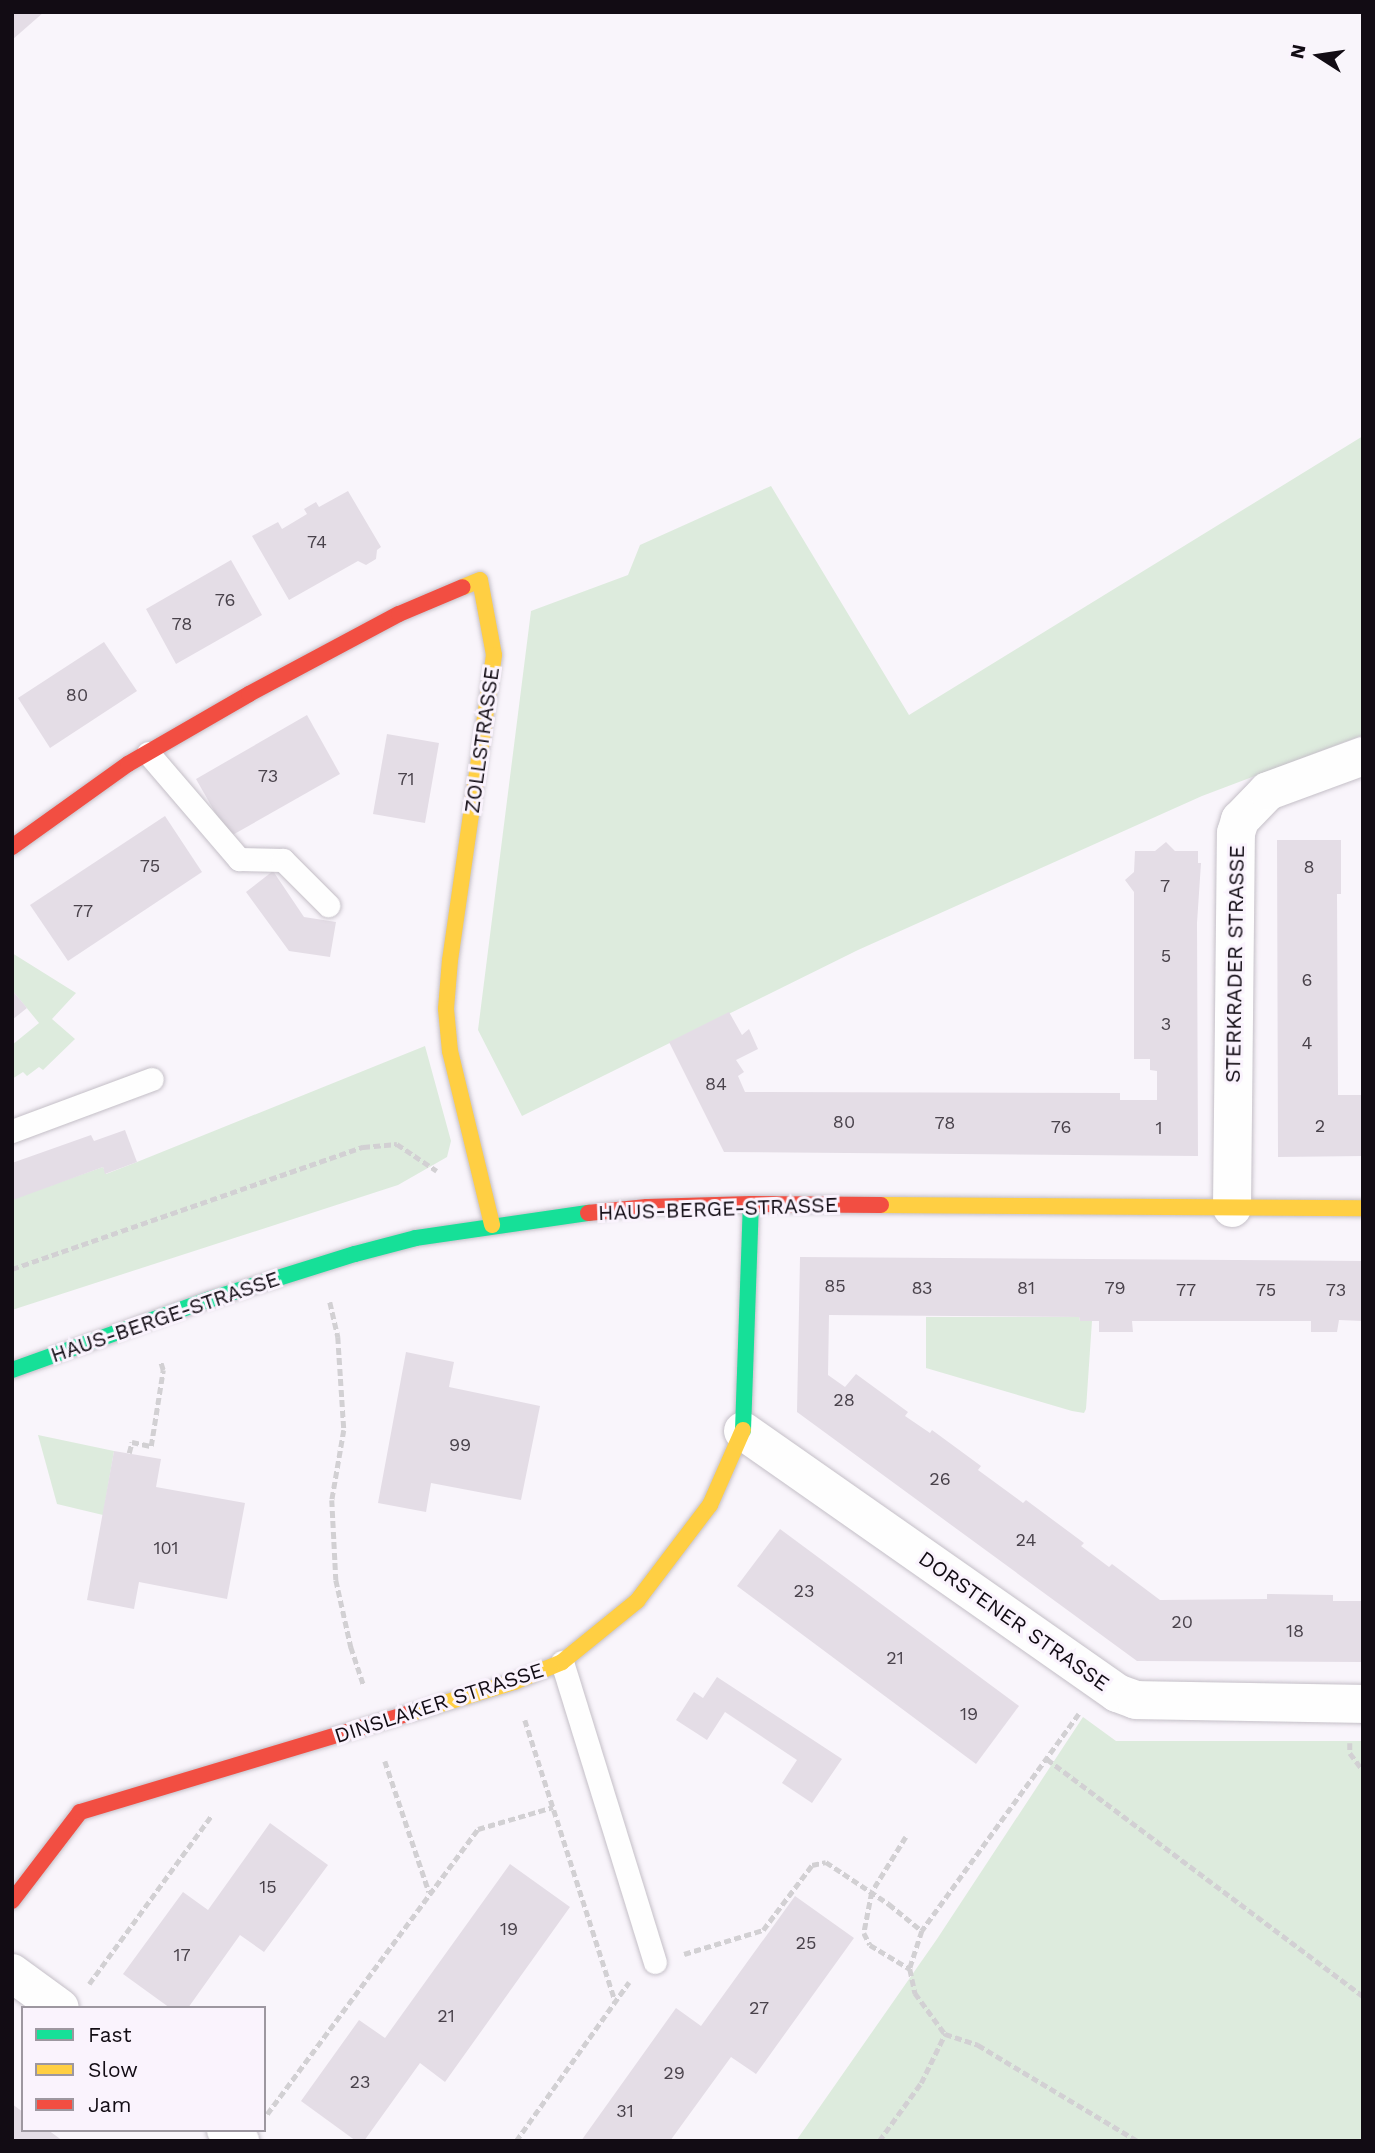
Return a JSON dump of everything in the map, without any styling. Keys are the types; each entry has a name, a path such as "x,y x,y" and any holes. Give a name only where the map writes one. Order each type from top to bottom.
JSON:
{"street":[{"name":"ZOLLSTRASSE","path":"12,847 148,753 399,614 480,580 494,655 446,1009 450,1051 492,1225"},
{"name":"STERKRADER STRASSE","path":"1232,1208 1236,833 1240,820 1268,791 1363,756"},
{"name":"HAUS-BERGE-STRASSE","path":"12,1370 322,1264 416,1238 492,1225 615,1210 751,1204 1363,1208"},
{"name":"DINSLAKER STRASSE","path":"12,1901 80,1812 514,1682 562,1662 637,1601 710,1505 743,1431 751,1204"},
{"name":"DORSTENER STRASSE","path":"743,1431 1117,1693 1136,1700 1363,1704"},
{"path":"12,1973 73,1998"}],"lane":[{"path":"148,753 239,859 283,860 328,905"},
{"path":"12,1131 152,1079"},
{"path":"562,1662 655,1962"}],"path":[{"path":"12,1269 363,1147 397,1144 442,1175 480,1172"},
{"path":"322,1264 338,1337 344,1430 332,1500 336,1580 351,1647 377,1725"},
{"path":"130,1454 132,1442 151,1446 163,1370 146,1323"},
{"path":"514,1682 615,2001"},
{"path":"1102,1682 922,1931 910,1969 915,1993 945,2034 978,2045 1138,2141"},
{"path":"1047,1759 1363,1996"},
{"path":"385,1761 429,1892"},
{"path":"266,2116 478,1829 553,1807"},
{"path":"73,1998 214,1812"},
{"path":"906,1837 872,1892 864,1933 870,1945 910,1969"},
{"path":"516,2141 640,1967 763,1930 812,1865 826,1862 872,1892 922,1931"},
{"path":"879,2141 921,2082 945,2034"}],"green space":[{"path":"1363,436 1363,735 1202,796 858,950 522,1116 478,1030 531,611 628,575 640,545 771,486 909,715"},
{"path":"12,953 76,993 52,1019 75,1039 43,1070 39,1067 27,1076 23,1072 12,1079 12,1045 39,1023 12,990"},
{"path":"425,1046 451,1141 447,1157 398,1185 12,1310 12,1199 103,1167 106,1174"},
{"path":"926,1317 1079,1317 1080,1321 1092,1321 1084,1413 926,1368"},
{"path":"38,1435 114,1451 103,1515 57,1504"},
{"path":"1083,1717 1116,1741 1363,1741 1363,2141 796,2141 937,1939"}],"building":[{"path":"12,12 44,12 12,40"},
{"path":"348,491 381,547 377,550 376,559 366,565 358,561 289,600 252,536 278,522 282,529 307,514 304,509 316,502 319,507"},
{"path":"231,560 262,615 176,664 146,609"},
{"path":"104,642 137,691 50,748 18,698"},
{"path":"307,715 340,774 229,837 196,779"},
{"path":"387,734 439,743 425,823 373,814"},
{"path":"165,816 202,872 68,961 30,905"},
{"path":"1277,840 1341,840 1341,894 1337,894 1338,1095 1363,1095 1363,1156 1278,1157"},
{"path":"1166,842 1175,851 1198,851 1198,863 1201,863 1197,923 1198,1156 724,1152 669,1042 729,1012 742,1035 749,1029 758,1049 736,1060 744,1072 738,1076 745,1092 1120,1093 1120,1100 1157,1100 1157,1071 1150,1070 1150,1059 1134,1059 1134,892 1125,880 1134,872 1135,851 1155,851"},
{"path":"273,871 304,917 336,922 330,957 289,951 246,892"},
{"path":"12,990 27,1008 12,1020"},
{"path":"125,1130 137,1162 105,1174 103,1167 13,1200 12,1163 91,1135 94,1141"},
{"path":"800,1257 1363,1261 1363,1321 1339,1320 1337,1332 1311,1332 1311,1321 1132,1321 1133,1332 1099,1332 1099,1321 1080,1321 1079,1317 829,1315 828,1375 845,1387 856,1374 908,1412 905,1416 930,1433 932,1430 981,1466 978,1470 1023,1503 1026,1500 1084,1543 1081,1546 1109,1567 1112,1564 1160,1600 1267,1599 1267,1594 1333,1595 1333,1601 1363,1601 1363,1662 1137,1661 797,1412"},
{"path":"406,1352 454,1362 449,1387 540,1406 521,1500 431,1483 426,1512 378,1503"},
{"path":"114,1451 161,1459 156,1487 245,1503 227,1599 139,1582 134,1609 87,1600"},
{"path":"780,1529 1019,1706 976,1764 737,1586"},
{"path":"717,1677 842,1759 812,1803 782,1783 797,1760 725,1712 707,1740 676,1720 694,1692 703,1698"},
{"path":"270,1823 328,1865 264,1952 240,1935 189,2006 167,2006 123,1974 183,1892 208,1910"},
{"path":"510,1864 570,1907 445,2082 420,2063 364,2141 356,2141 301,2101 359,2020 385,2038"},
{"path":"795,1896 854,1938 756,2074 731,2057 670,2141 581,2141 676,2008 701,2026"},
{"path":"12,2104 21,2111 21,2132 51,2132 63,2141 12,2141"}],"traffic: fast":[{"path":"743,1430 751,1204"},
{"path":"12,1370 208,1300 355,1254 416,1238 588,1213"}],"traffic: slow":[{"path":"463,587 480,580 494,655 450,960 446,1009 450,1051 492,1225"},
{"path":"881,1205 1363,1208"},
{"path":"411,1713 514,1682 562,1662 637,1601 710,1505 743,1430"}],"traffic: jam":[{"path":"12,847 128,764 249,694 399,614 463,587"},
{"path":"588,1213 647,1207 751,1204 881,1205"},
{"path":"12,1901 80,1812 411,1713"}]}
